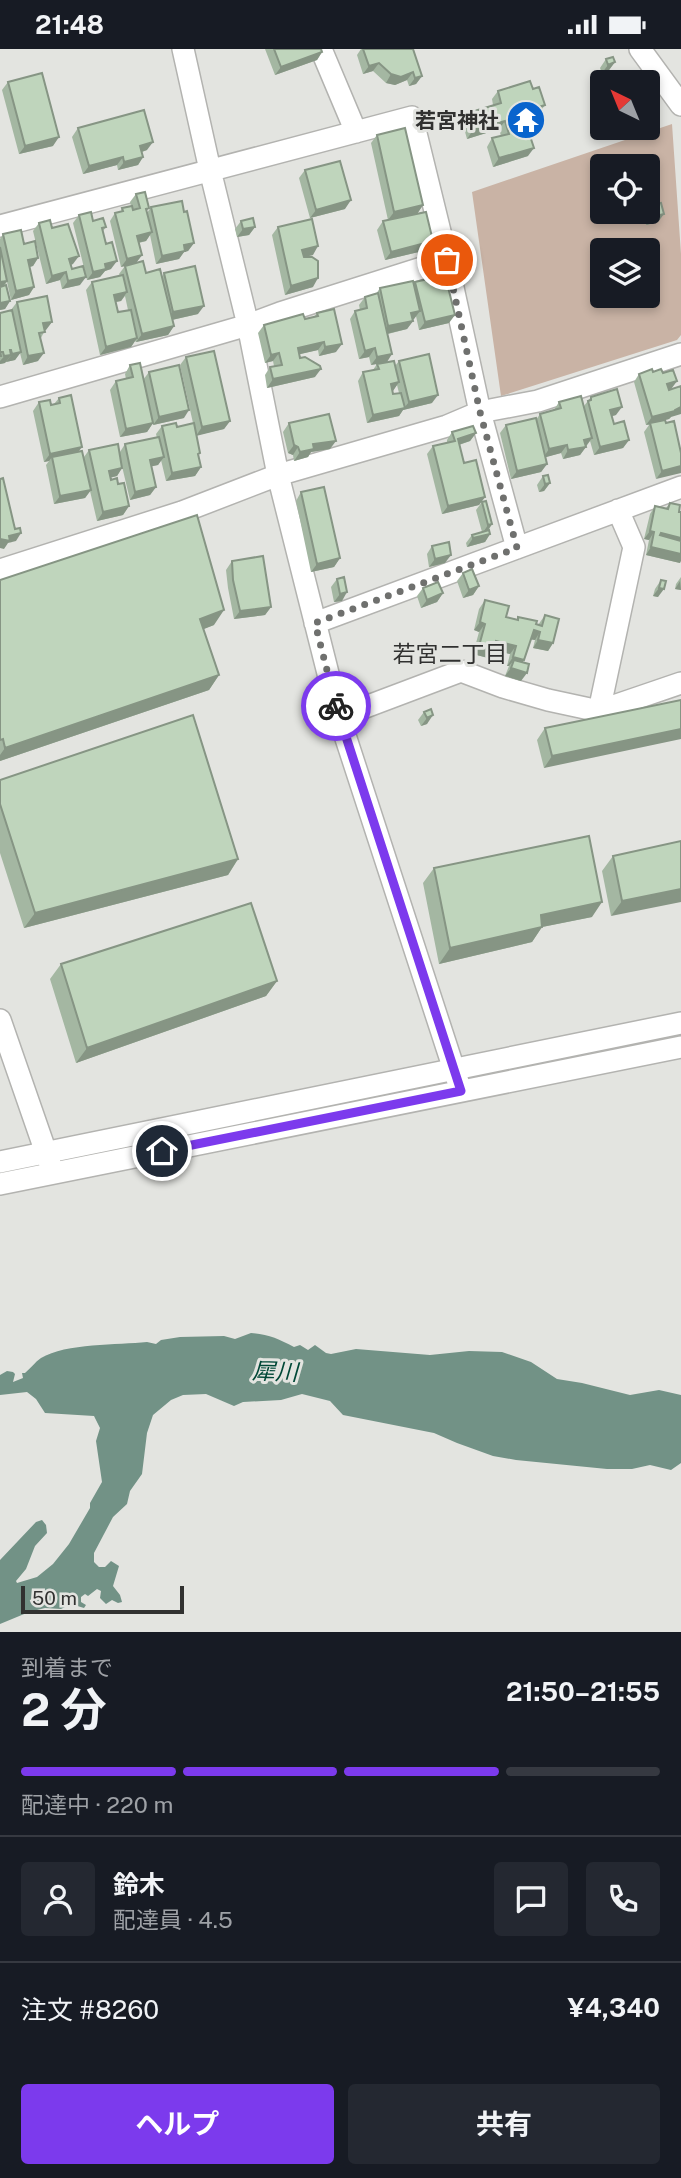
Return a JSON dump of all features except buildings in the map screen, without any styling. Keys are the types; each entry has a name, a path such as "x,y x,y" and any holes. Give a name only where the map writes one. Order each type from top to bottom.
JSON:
{"street":[{"path":"183,49 248,325 278,475 339,717 461,1091"},
{"path":"321,49 356,132"},
{"path":"640,49 681,105"},
{"path":"0,226 412,117 480,412 517,548"},
{"path":"0,397 248,325 447,260"},
{"path":"0,570 182,512 278,475 447,426 480,412 538,401 681,354"},
{"path":"315,623 681,487"},
{"path":"599,711 634,547 618,510"},
{"path":"339,717 461,671 503,687 599,711 681,683"},
{"path":"0,1020 50,1163"},
{"path":"0,1184 50,1163 453,1068 681,1023"},
{"path":"0,1162 50,1163 461,1091 681,1048"}],"shaded area":[{"path":"672,124 681,254 681,335 677,340 501,396 472,192 625,140 660,140 660,128"}],"water":[{"name":"犀川","path":"251,1333 273,1337 294,1347 300,1345 308,1350 315,1345 331,1354 356,1349 430,1355 469,1351 502,1352 531,1362 557,1379 630,1395 659,1390 681,1395 681,1463 671,1470 650,1465 632,1469 607,1469 516,1460 493,1456 434,1433 343,1415 330,1401 302,1394 281,1400 243,1402 234,1406 206,1394 183,1395 171,1400 153,1415 147,1433 142,1474 130,1491 127,1504 113,1517 94,1553 94,1562 99,1567 105,1567 111,1561 119,1566 113,1586 122,1602 112,1600 106,1604 100,1598 101,1591 97,1589 88,1596 85,1594 81,1597 81,1602 86,1605 84,1608 71,1604 61,1609 45,1608 0,1624 0,1560 36,1522 42,1520 47,1533 35,1546 26,1569 16,1581 17,1583 37,1577 53,1564 69,1544 102,1482 96,1441 100,1428 94,1416 45,1413 36,1399 27,1392 0,1395 0,1375 7,1371 13,1372 13,1382 23,1378 22,1373 41,1358 78,1347 147,1342 156,1344 161,1340 180,1337 224,1336 235,1339"}],"way so far":[{"path":"336,706 315,623 517,548 480,412 447,260"}],"place":[{"name":"若宮神社","path":"526,120"}],"district":[{"name":"若宮二丁目","path":"450,653"}],"route":[{"path":"162,1151 461,1091 336,706"}]}
